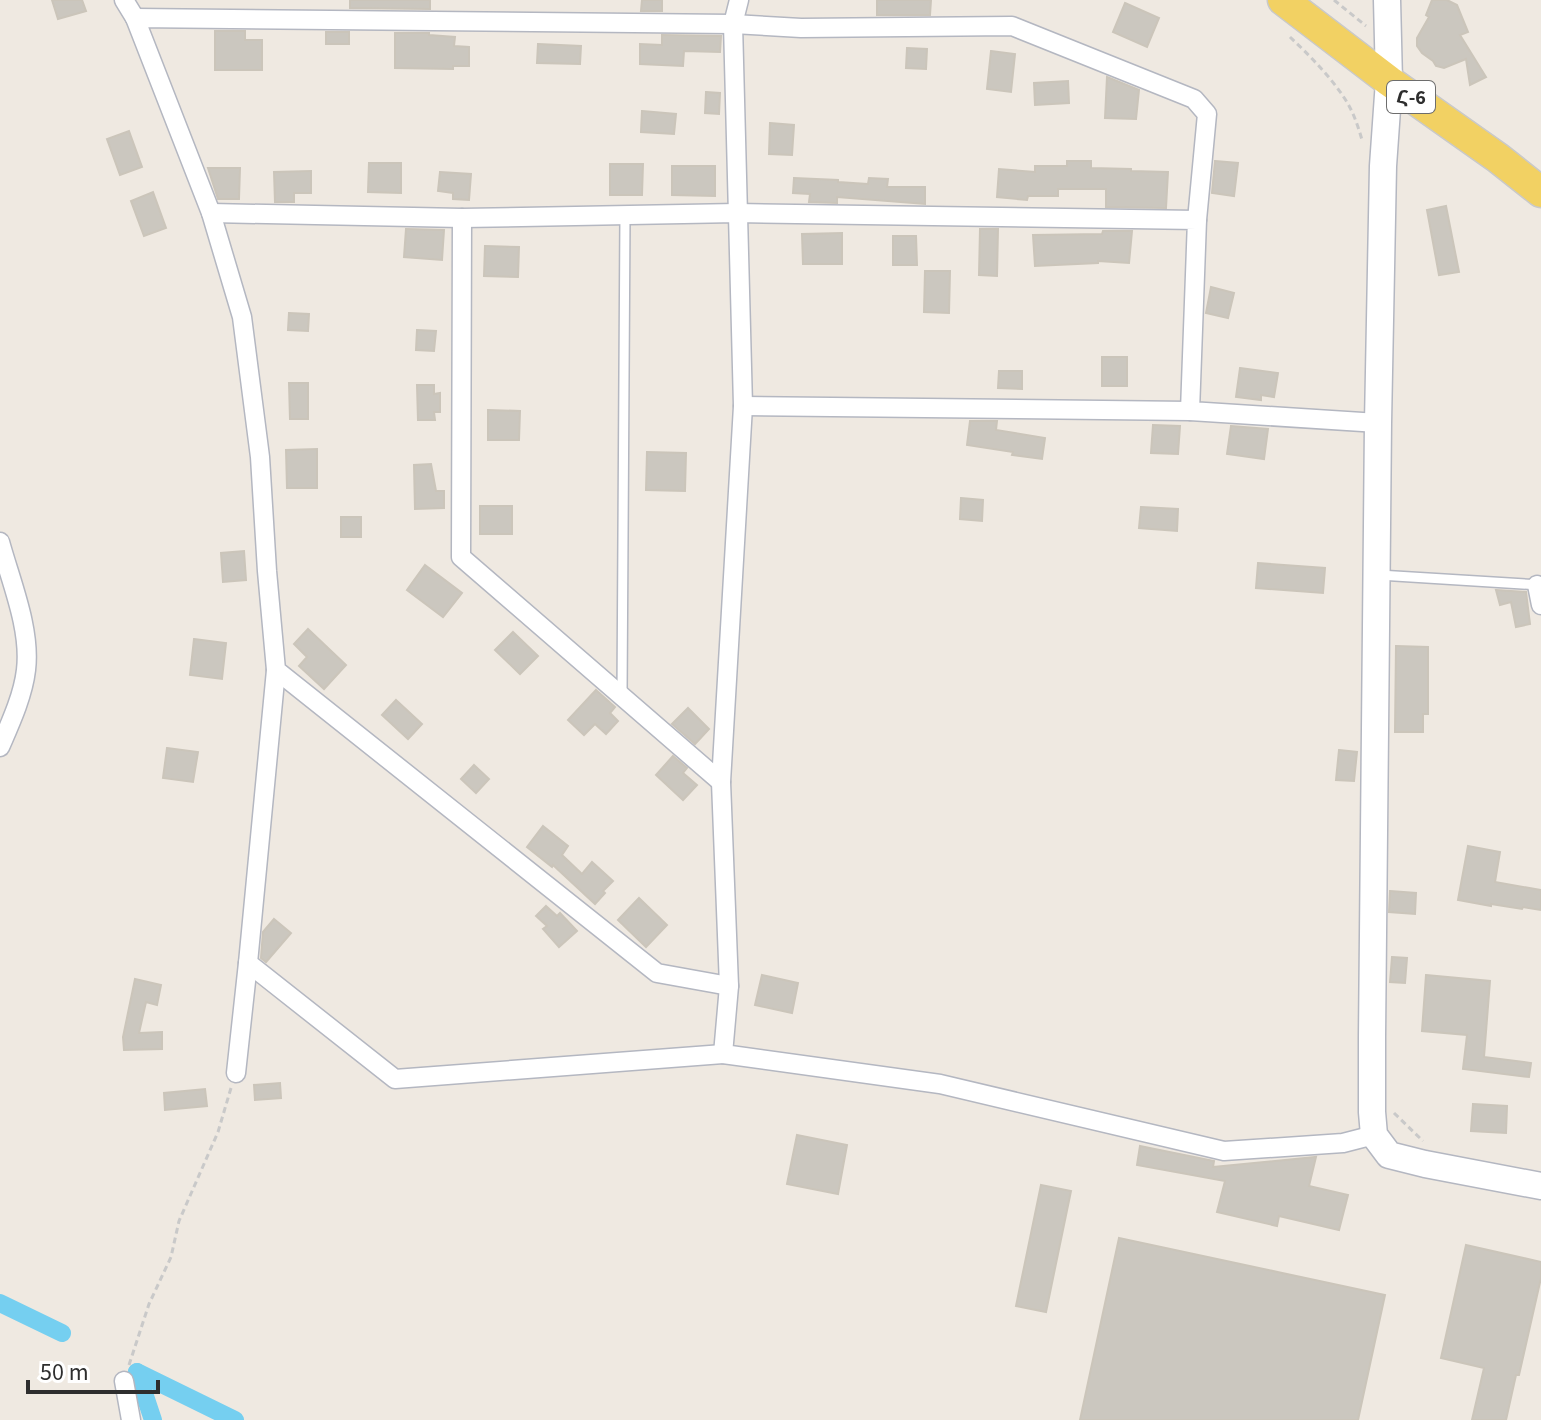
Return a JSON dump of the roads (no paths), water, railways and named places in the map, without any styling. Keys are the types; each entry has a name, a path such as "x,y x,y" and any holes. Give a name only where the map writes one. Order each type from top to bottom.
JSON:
{"main road":[{"name":"Հ-6","path":"1283,15 1389,81 1541,192"}],"street":[{"path":"124,0 135,18 211,213 242,317 260,457 276,670 236,1073"},
{"path":"723,1054 729,986 721,782 743,406 733,24 739,0"},
{"path":"1387,0 1389,81 1383,166 1375,574 1374,1135 1389,1155 1541,1186"},
{"path":"135,18 733,24 801,28 1012,26 1194,99 1207,114 1197,220 1190,411"},
{"path":"211,213 462,218 737,213 1197,220"},
{"path":"462,218 461,557 721,782"},
{"path":"743,406 1190,411 1378,423"},
{"path":"0,542 26,634 27,656 20,696 0,747"},
{"path":"1539,585 1541,605"},
{"path":"276,670 657,973 729,986"},
{"path":"248,963 395,1079 723,1054 940,1084 1224,1151 1343,1143 1374,1135"},
{"path":"124,1381 131,1420"}],"lane":[{"path":"622,696 625,215"},
{"path":"1375,574 1539,585"}],"waterway":[{"path":"0,1303 62,1333"},
{"path":"137,1372 235,1420"},
{"path":"137,1372 153,1420"}]}
